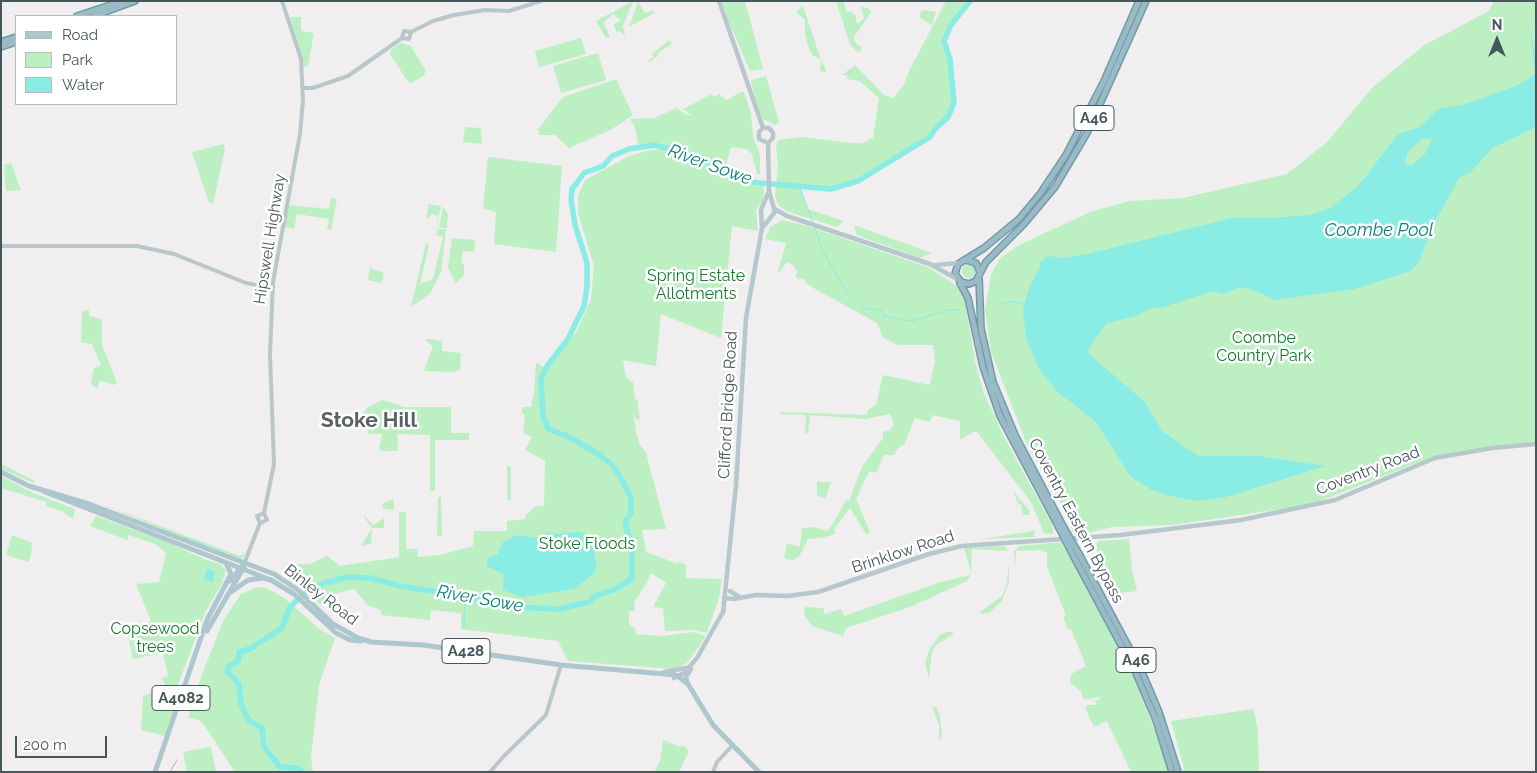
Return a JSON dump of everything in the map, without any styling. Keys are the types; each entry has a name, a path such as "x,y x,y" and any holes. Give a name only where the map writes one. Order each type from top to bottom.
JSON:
{"highway":[{"path":"80,15 123,1"},
{"path":"97,15 135,1"},
{"name":"A46","path":"962,262 1010,227 1049,182 1081,128 1139,1"},
{"name":"A46","path":"979,274 993,254 1040,207 1073,159 1110,85 1146,1"},
{"path":"1,42 15,37"},
{"path":"1,47 15,42"},
{"path":"962,262 976,264 979,274 970,284 958,280 955,270 962,262"},
{"name":"Coventry Eastern Bypass","path":"979,274 978,295 981,329 993,382 1015,435 1135,670 1156,720 1172,772"},
{"name":"Coventry Eastern Bypass","path":"958,280 968,298 983,367 1000,416 1061,526"},
{"name":"Coventry Eastern Bypass","path":"1076,555 1142,672 1159,712 1178,772"}],"main road":[{"path":"719,1 763,128"},
{"path":"768,143 762,142 759,139 759,132 763,128 769,128 773,133 773,138 768,143 770,177 764,206 774,208 787,216 930,264 958,280"},
{"path":"762,228 772,218 774,208 769,189"},
{"name":"Clifford Bridge Road","path":"727,598 736,485 745,325 762,228 761,211 764,206"},
{"path":"762,216 772,218 787,216"},
{"path":"930,264 962,262"},
{"name":"Coventry Road","path":"1121,535 1209,525 1324,503 1435,458 1485,449 1536,444"},
{"name":"Binley Road","path":"1,472 58,498 226,562 274,574 298,594"},
{"name":"Binley Road","path":"40,489 57,493 212,552 243,565 270,580"},
{"name":"A428","path":"57,493 83,504"},
{"name":"Brinklow Road","path":"727,598 818,592 918,558 962,546 1121,535"},
{"name":"A4082","path":"155,772 199,646 231,574 226,562"},
{"path":"243,565 273,578 278,584"},
{"name":"A4082","path":"218,600 243,565"},
{"name":"A4082","path":"199,646 215,616 231,592 243,565"},
{"path":"231,592 248,580 263,578 270,580"},
{"name":"A428","path":"270,580 298,594 336,633 350,640 423,645 560,665 678,676"},
{"name":"Clifford Bridge Road","path":"695,661 723,613 730,591 728,586"},
{"path":"730,591 741,598"},
{"path":"678,676 695,661"},
{"path":"695,661 687,675 691,690 704,712 732,746 759,772"},
{"path":"678,676 688,684"},
{"path":"678,676 691,690"}],"street":[{"name":"Hipswell Highway","path":"264,513 274,464 270,355 273,288 278,249 301,132 304,88 299,50 282,1"},
{"path":"304,88 313,88 348,76 402,38 404,31 411,32 430,22 454,14 485,10 509,11 540,1"},
{"path":"402,38 409,40 411,32"},
{"path":"1,246 137,246 174,254 246,283 273,288"},
{"path":"243,565 260,522 257,516 264,513 267,520 260,522"},
{"path":"490,772 501,758 546,715 560,665"},
{"path":"713,772 717,762 732,746"}],"green space":[{"path":"633,1 623,26 625,36 620,31 617,32 613,25 621,20 613,14 603,23 610,36 606,38 596,21"},
{"path":"722,1 745,1 763,69 750,71"},
{"path":"836,1 843,1 847,12 851,11 856,15 856,23 859,23 864,18 861,7 868,8 871,12 854,37 855,42 862,48 858,53 850,44"},
{"path":"946,1 973,1 949,30 946,39 950,52 956,102 949,120 921,145 858,184 831,189 800,186 808,209 844,221 837,227 788,212 778,205 775,196 778,165 776,145 779,140 801,137 863,143 873,138 879,98 860,81 847,79 847,75 842,75 855,65 884,95 893,98 903,86"},
{"name":"Coombe Country Park","path":"1494,1 1536,1 1536,442 1461,451 1419,462 1320,501 1289,508 1172,525 1112,527 1076,536 1070,526 1073,524 1028,447 991,352 985,309 991,275 1000,258 1019,245 1090,212 1130,201 1183,198 1287,174 1327,142 1372,88 1423,46 1489,11"},
{"path":"638,2 645,13 653,10 654,13 629,27"},
{"path":"803,6 821,59 813,56 805,33 805,20 796,12"},
{"path":"921,11 936,12 932,25 920,18"},
{"path":"290,17 301,17 301,31 314,33 308,66 304,67"},
{"path":"581,38 586,54 539,67 535,51"},
{"path":"669,40 672,44 657,53 658,56 650,62 648,60 654,57 652,54"},
{"path":"400,43 411,46 426,71 424,75 412,83 408,82 390,54 391,50"},
{"path":"598,53 606,80 561,93 553,66"},
{"path":"821,59 827,72 820,71"},
{"path":"766,76 779,122 775,125 763,119 757,106 751,80"},
{"path":"616,79 633,115 612,129 569,148 555,135 539,135 538,129 563,97"},
{"path":"744,92 751,114 753,136 760,155 760,174 757,174 752,154 747,149 731,147 726,164 756,179 745,180 692,152 658,143 638,144 635,127 630,119 654,118 677,108 685,114 692,116 683,109 712,94 714,97 719,94 726,100"},
{"path":"465,127 481,128 482,144 463,142"},
{"path":"223,144 225,149 213,204 209,203 192,152"},
{"path":"660,149 690,157 747,185 764,186 763,200 756,211 758,231 732,226 721,338 661,314 656,366 623,360 626,378 633,382 635,400 637,399 640,419 637,420 634,416 636,433 640,445 646,453 666,529 642,530 646,552 678,564 679,562 686,565 686,578 722,579 719,598 707,633 695,630 665,631 663,608 653,607 666,583 651,573 634,602 635,611 629,611 629,624 636,629 635,634 663,636 694,632 706,636 688,662 673,669 568,661 558,641 461,629 461,613 431,610 430,620 381,615 381,610 368,605 354,589 330,595 322,606 283,573 287,564 310,564 327,556 340,566 399,557 399,512 406,512 406,549 417,549 418,557 440,555 473,546 474,531 507,531 507,521 525,519 526,515 536,506 544,506 545,461 525,450 532,437 523,433 525,414 522,413 522,407 531,407 536,362 547,370 553,358 577,331 591,299 594,266 578,213 578,196 585,180 627,157"},
{"path":"488,157 562,166 556,252 494,244 496,212 483,208"},
{"path":"11,163 21,190 6,191 4,165"},
{"path":"331,198 337,199 331,230 327,229 329,219 297,214 294,229 284,227 288,205 329,209"},
{"path":"428,204 441,206 435,235 438,216 431,214 429,219 427,218"},
{"path":"443,207 448,214 447,228 439,228"},
{"path":"782,220 804,225 928,267 960,288 964,296 975,361 983,391 1003,435 1051,523 1054,532 1052,534 1044,533 1031,502 977,432 973,432 960,440 960,421 932,415 930,422 915,418 904,445 897,449 894,455 884,455 876,473 870,471 867,476 856,499 870,532 866,534 850,508 834,529 835,534 822,538 808,539 800,555 792,561 784,558 787,543 800,547 802,528 814,527 827,531 833,524 846,500 849,501 862,467 883,438 883,432 890,430 894,424 890,414 865,419 810,415 808,433 805,433 806,415 780,414 780,412 867,415 868,410 876,405 883,375 930,385 935,361 933,345 898,345 883,338 877,323 808,285 803,279 797,279 795,275 798,273 794,266 787,262 777,275 786,243 765,239 770,227"},
{"path":"854,225 932,253 920,258 857,235"},
{"path":"438,229 446,229 441,272 430,294 411,307 426,243 429,245 420,284 433,279 443,237 436,235"},
{"path":"452,238 475,240 474,252 463,251 461,263 464,264 464,275 456,283 448,268"},
{"path":"969,264 974,266 976,271 974,276 969,278 964,276 962,271 964,266"},
{"path":"370,266 374,270 384,273 382,283 368,280"},
{"path":"89,310 89,316 102,319 102,345 117,383 113,385 100,380 97,389 91,384 91,381 94,368 101,365 92,344 81,342 82,311"},
{"path":"424,340 442,341 442,351 461,353 460,370 454,372 424,371 433,346"},
{"path":"383,400 404,407 451,407 451,433 469,433 469,440 435,440 435,491 430,491 430,435 397,434 398,451 383,451 379,450 382,434 368,434 368,424 355,423 368,407"},
{"path":"1,464 35,481 34,483 1,469"},
{"path":"507,465 511,467 511,500 507,500"},
{"path":"1,476 33,493 75,509 73,519 62,511 46,506 47,502 1,488"},
{"path":"817,482 831,482 825,499 817,495"},
{"path":"1013,491 1030,511 1029,515 1023,515 1021,504 1018,504"},
{"path":"438,497 441,497 442,536 437,536"},
{"path":"394,499 394,510 382,508 383,503"},
{"path":"99,503 240,556 246,552 242,559 184,538"},
{"name":"Copsewood trees","path":"96,516 220,564 226,570 222,583 205,613 174,695 178,703 165,736 141,730 143,696 152,693 159,712 168,708 172,700 162,678 168,676 163,653 133,659 128,634 151,621 136,584 159,582 166,553 155,544 129,535 127,540 90,526"},
{"path":"365,516 373,525 384,518 384,528 372,528"},
{"path":"372,528 371,544 361,546"},
{"path":"1035,528 1034,537 983,539 1033,531"},
{"path":"12,535 33,543 29,562 6,555"},
{"path":"1129,539 1132,570 1137,591 1119,593 1097,550 1097,541"},
{"path":"1063,542 1133,676 1159,740 1168,772 1131,772 1107,721 1094,727 1085,708 1087,705 1096,705 1096,701 1089,702 1100,699 1099,697 1084,700 1081,691 1070,683 1071,674 1086,666 1071,629 1068,629 1063,617 1066,616 1047,566 1047,553 1039,550 1016,551 1015,568 1014,551 1019,546"},
{"path":"1004,546 1008,551 972,549 971,574 967,581 910,607 846,628 843,636 812,626 804,615 805,607 823,608 825,614 841,609 844,616 938,583 970,575 964,548"},
{"path":"1009,563 1009,581 1002,601 990,612 981,614 980,612 1002,596 1007,583"},
{"path":"257,587 267,588 286,599 318,628 335,638 319,685 311,758 313,772 235,772 204,725 199,720 188,718 201,677 224,619 241,594"},
{"path":"950,631 954,634 936,645 932,652 929,679 925,663 930,648 940,635"},
{"path":"932,706 937,708 940,717 942,738 939,740 939,725"},
{"path":"1254,709 1258,732 1259,772 1185,772 1171,721"},
{"path":"663,740 680,747 683,745 689,751 679,772 654,772 660,761"},
{"path":"211,747 216,772 187,772 183,752"}],"water":[{"name":"Coombe Pool","path":"1530,26 1536,63 1536,127 1492,148 1470,173 1459,178 1433,225 1419,262 1411,271 1355,289 1273,300 1261,293 1241,287 1222,294 1213,291 1164,307 1148,309 1138,316 1107,323 1088,349 1090,355 1145,402 1162,431 1198,456 1258,456 1325,466 1226,497 1198,501 1152,490 1131,477 1096,422 1059,393 1040,371 1026,338 1023,310 1029,288 1040,267 1039,263 1048,256 1063,258 1087,254 1232,218 1272,218 1310,215 1331,208 1360,184 1398,134 1420,127 1438,109 1470,103 1520,84 1535,74","holes":["1433,137 1425,154 1412,165 1407,165 1405,162 1408,152 1420,140"]},
{"path":"548,532 554,534 580,532 594,539 597,548 594,556 597,566 595,572 575,589 522,597 503,590 504,575 487,566 487,559 498,554 503,542 512,537 520,535 537,538"},
{"path":"207,568 215,572 213,582 204,579"}],"waterway":[{"name":"River Sowe","path":"303,772 297,768 280,767 264,747 262,728 248,720 241,704 239,684 227,671 228,667 239,660 239,652 250,649 282,628 290,607 307,591 325,583 348,577 370,578 400,586 457,595 509,607 560,609 589,602 595,596 613,590 629,581 632,577 632,548 625,522 631,513 631,498 622,480 612,465 600,455 567,436 548,429 543,416 541,379 547,366 568,339 584,306 587,286 587,263 575,225 571,199 572,189 584,173 603,166 612,156 629,149 654,145 690,154 748,182 831,189 858,181 930,137 936,128 948,117 954,103 950,59 944,41 951,25 970,1"},
{"path":"799,186 813,222"},
{"path":"815,228 821,247 845,290 863,308 881,310 884,316 912,321 948,310 958,310"},
{"path":"999,304 1010,302 1024,303"},
{"path":"464,627 465,597"}],"railway":[{"path":"170,772 177,760"}],"district":[{"name":"Stoke Hill","path":"369,421"}],"park label":[{"name":"Spring Estate Allotments","path":"696,285"},
{"name":"Stoke Floods","path":"587,544"}]}
